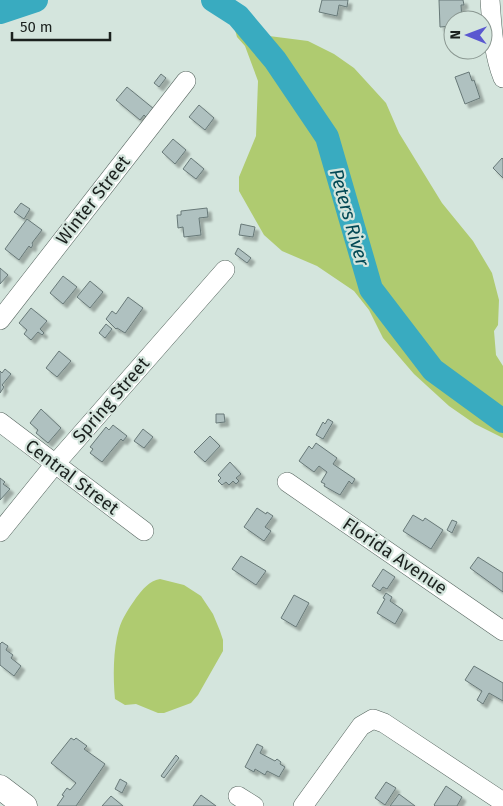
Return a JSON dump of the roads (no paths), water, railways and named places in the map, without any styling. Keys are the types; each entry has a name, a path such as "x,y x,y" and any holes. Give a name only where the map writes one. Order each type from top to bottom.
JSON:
{"main road":[{"path":"0,787 25,806"}],"street":[{"path":"490,0 492,31 498,65 503,78"},
{"name":"Winter Street","path":"0,320 186,81"},
{"name":"Spring Street","path":"0,532 55,464 225,270"},
{"name":"Central Street","path":"0,422 144,531"},
{"name":"Florida Avenue","path":"287,482 503,630"},
{"path":"303,806 361,726 373,718 384,723 503,802"}],"waterway":[{"name":"Peters River","path":"0,12 36,0"},
{"name":"Peters River","path":"213,0 238,16 275,60 327,137 371,289 433,370 503,421"}]}
